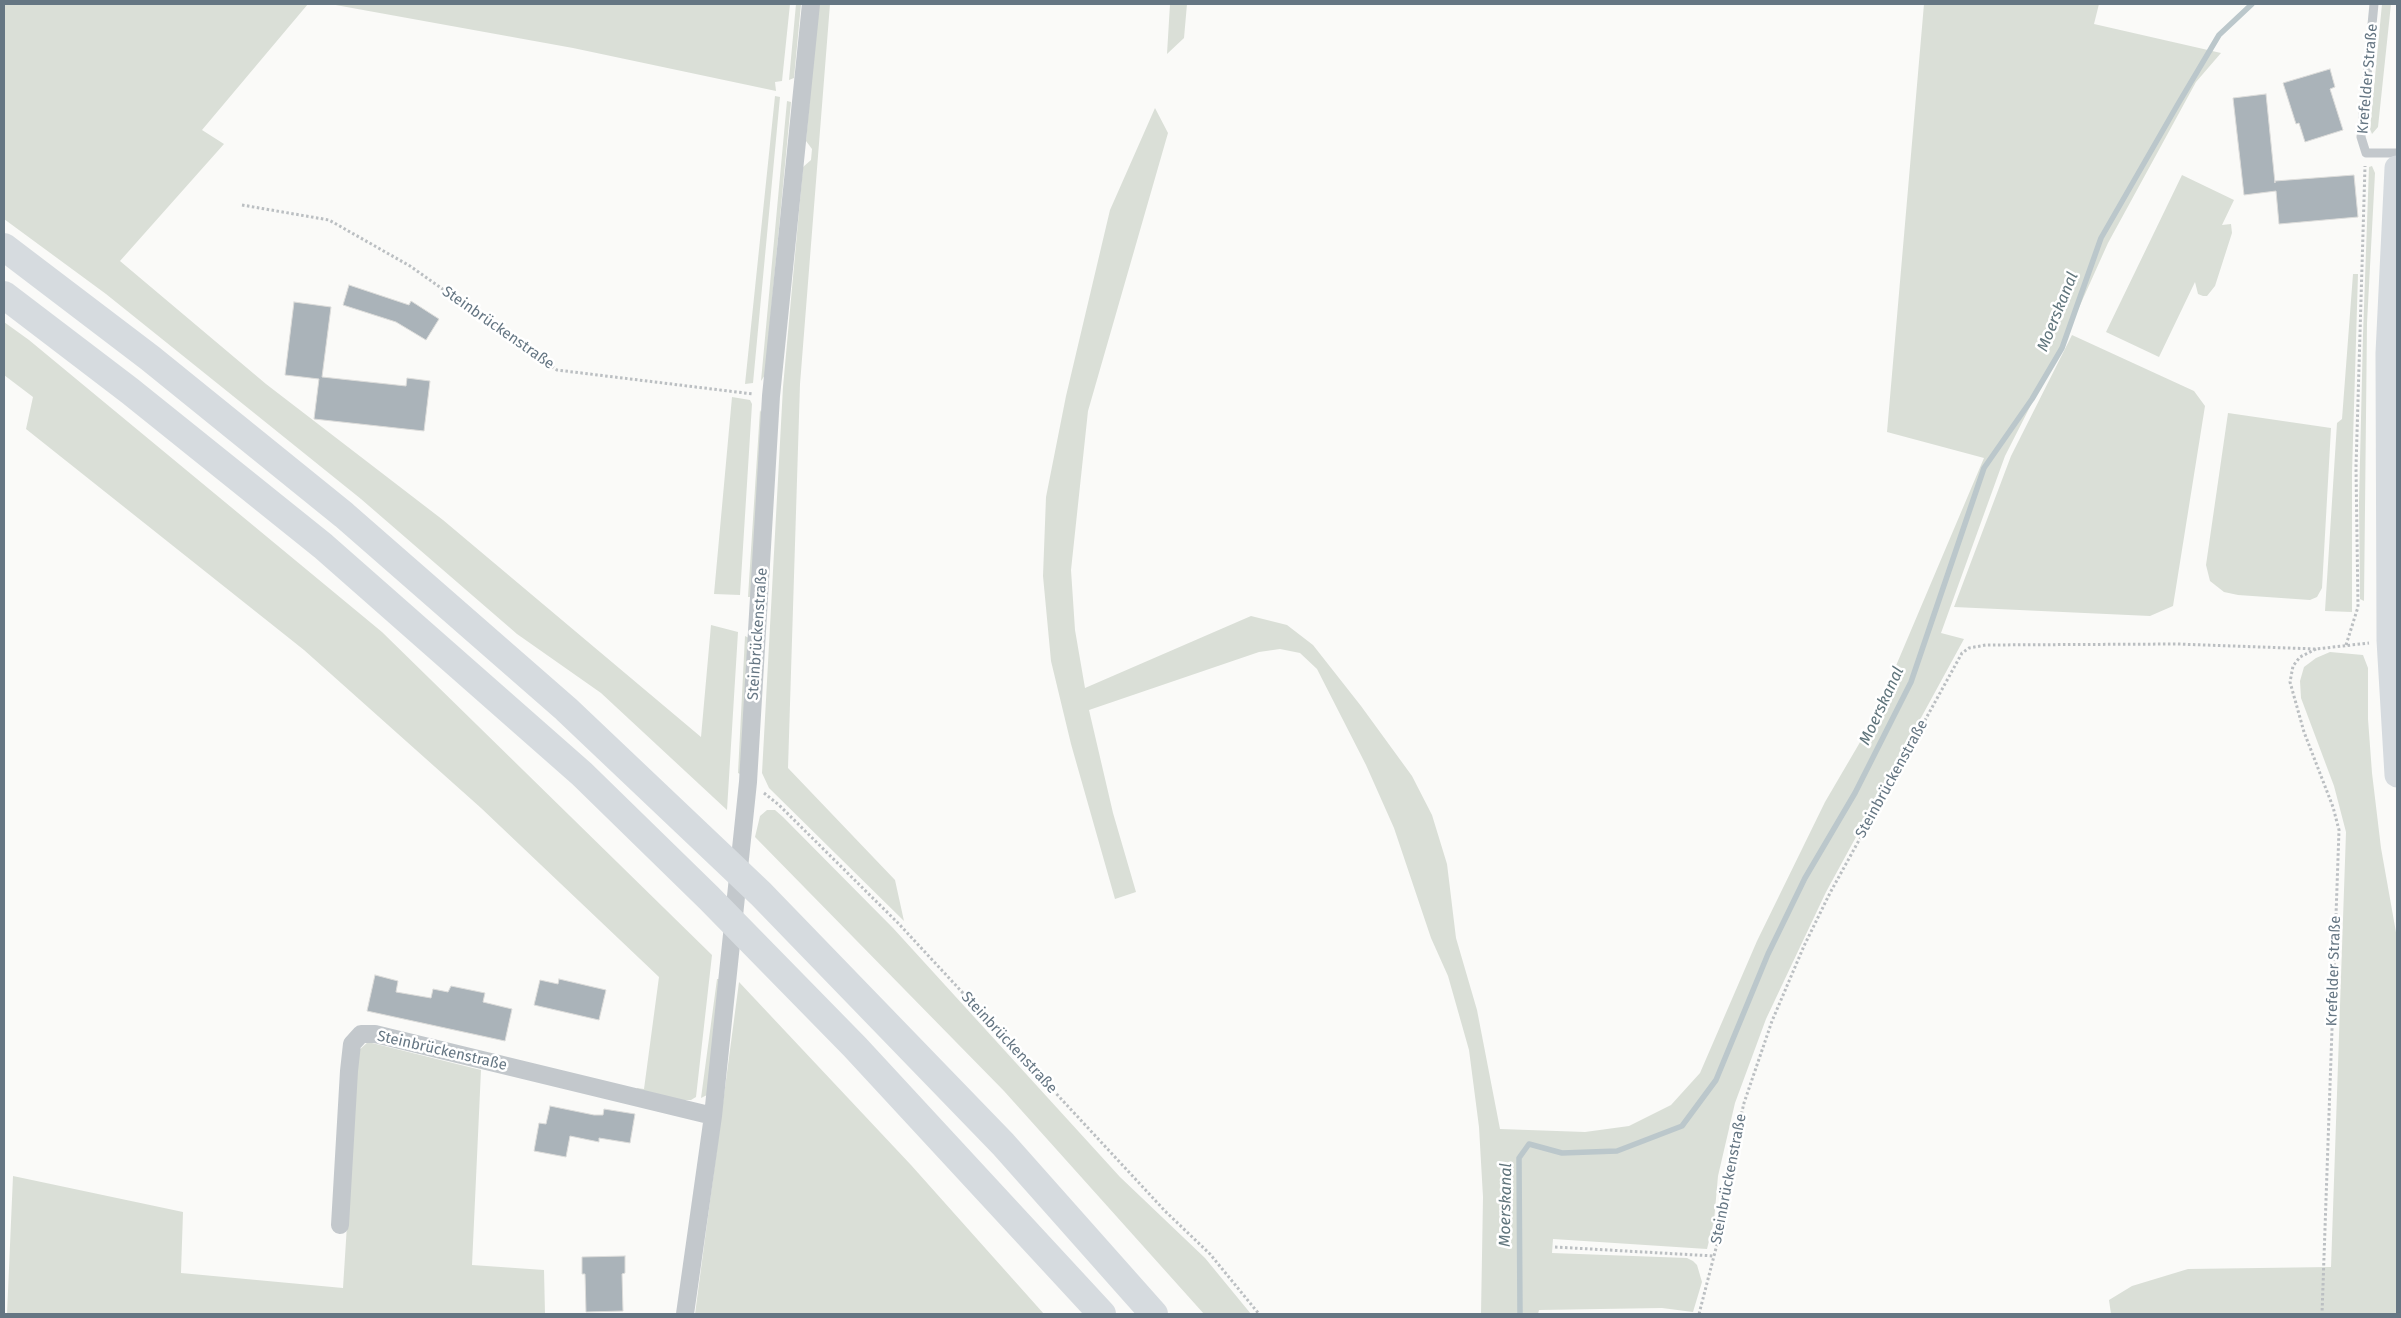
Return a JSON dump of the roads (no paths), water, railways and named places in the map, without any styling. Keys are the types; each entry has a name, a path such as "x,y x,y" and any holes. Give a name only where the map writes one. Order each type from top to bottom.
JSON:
{"highway":[{"path":"4,248 150,358 344,515 566,709 761,894 1003,1144 1154,1314"},
{"path":"4,295 130,391 323,546 582,774 709,898 855,1047 1102,1314"},
{"path":"1012,1218 1042,1265 1083,1314"}],"main road":[{"path":"2397,168 2388,353 2397,775"}],"street":[{"name":"Steinbrückenstraße","path":"685,1314 713,1116 748,782 771,396 810,4"},
{"name":"Steinbrückenstraße","path":"340,1225 352,1044 362,1034 375,1034 713,1116"}],"lane":[{"name":"Krefelder Straße","path":"2374,4 2361,137 2366,153 2397,153"}],"waterway":[{"name":"Moerskanal","path":"1520,1314 1519,1158 1529,1144 1562,1153 1617,1151 1682,1126 1716,1080 1768,954 1805,878 1855,793 1911,682 1984,468 2032,399 2062,348 2101,238 2178,104 2219,35 2252,4"}]}
